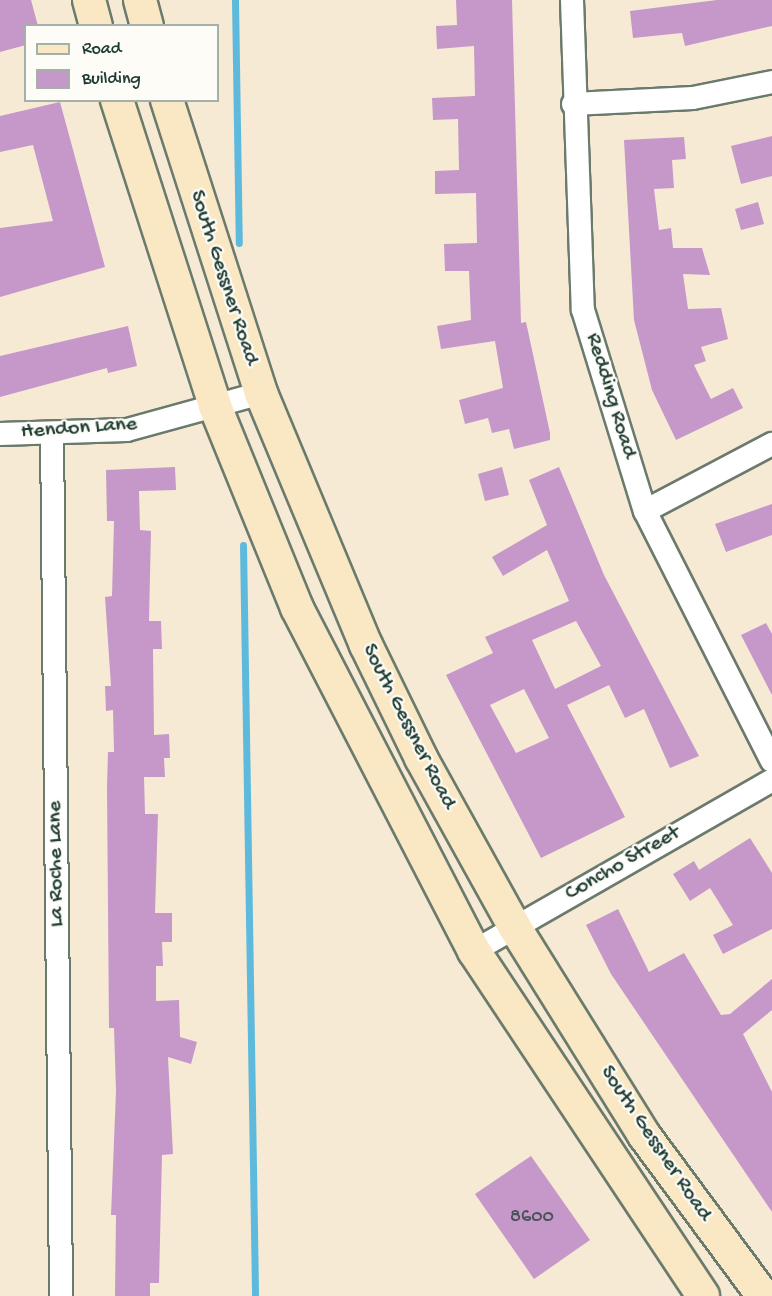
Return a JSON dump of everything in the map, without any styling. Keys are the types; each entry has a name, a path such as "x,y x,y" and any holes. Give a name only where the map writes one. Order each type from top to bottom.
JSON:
{"main road":[{"path":"89,0 95,24"},
{"path":"140,0 146,24"},
{"name":"South Gessner Road","path":"118,102 215,406 297,608 474,951 703,1296"},
{"name":"South Gessner Road","path":"168,102 261,393 375,664 514,926 644,1134 763,1296"}],"street":[{"name":"Redding Road","path":"572,0 573,104 583,310 645,511 772,761"},
{"path":"573,104 693,98 772,82"},
{"name":"Hendon Lane","path":"0,434 127,430 261,393"},
{"name":"La Roche Lane","path":"52,433 61,1296"},
{"path":"645,511 772,444"},
{"name":"Concho Street","path":"474,951 772,780"}],"building":[{"path":"0,0 31,0 37,24 24,24 24,46 0,52"},
{"path":"456,0 512,0 521,323 526,322 550,433 550,440 514,449 509,429 492,433 488,418 465,424 459,400 503,388 495,341 441,349 437,326 471,320 469,271 445,271 444,244 477,243 476,193 435,194 435,171 459,170 458,119 433,120 432,98 475,96 474,46 437,49 436,26 457,25"},
{"path":"717,0 772,0 772,26 685,46 682,33 633,38 630,11"},
{"path":"60,102 105,267 0,297 0,228 53,221 33,145 0,152 0,116"},
{"path":"772,136 772,176 741,184 731,146"},
{"path":"684,137 686,159 672,160 674,188 654,189 659,230 671,228 673,248 702,248 710,275 683,274 688,309 721,308 728,339 701,347 706,361 694,365 711,399 733,388 743,408 676,440 652,390 634,320 624,140"},
{"path":"758,202 764,224 741,230 735,209"},
{"path":"128,326 137,366 108,373 107,368 0,397 0,356"},
{"path":"175,467 176,490 139,491 140,530 151,531 149,621 161,621 162,649 153,649 154,735 169,734 170,758 164,758 165,777 144,777 145,814 158,814 155,913 172,913 172,942 162,942 163,966 156,966 156,1001 179,1000 180,1037 197,1042 191,1064 168,1057 173,1154 162,1155 159,1283 150,1283 150,1296 115,1296 116,1215 111,1215 116,1091 114,1028 109,1028 107,787 108,752 114,752 113,710 106,711 105,686 111,686 105,597 112,596 114,521 107,521 106,470"},
{"path":"502,467 509,495 485,501 478,474"},
{"path":"559,467 604,575 699,756 670,768 644,709 625,718 609,685 567,705 625,817 541,858 446,675 493,653 485,637 569,601 547,550 503,576 492,557 547,525 529,480","holes":["576,621 601,666 555,689 532,640","524,689 549,738 516,753 490,705"]},
{"path":"772,504 772,535 726,552 715,524"},
{"path":"766,623 772,634 772,695 741,635"},
{"path":"750,838 772,873 772,929 723,954 713,935 733,925 710,888 690,901 673,874 694,861 699,870"},
{"path":"618,909 649,972 684,953 721,1015 730,1014 772,979 772,1010 743,1034 772,1092 772,1212 611,974 586,925"},
{"path":"531,1156 590,1240 534,1279 475,1194"}],"waterway":[{"path":"235,0 239,243"},
{"path":"243,545 255,1296"}]}
